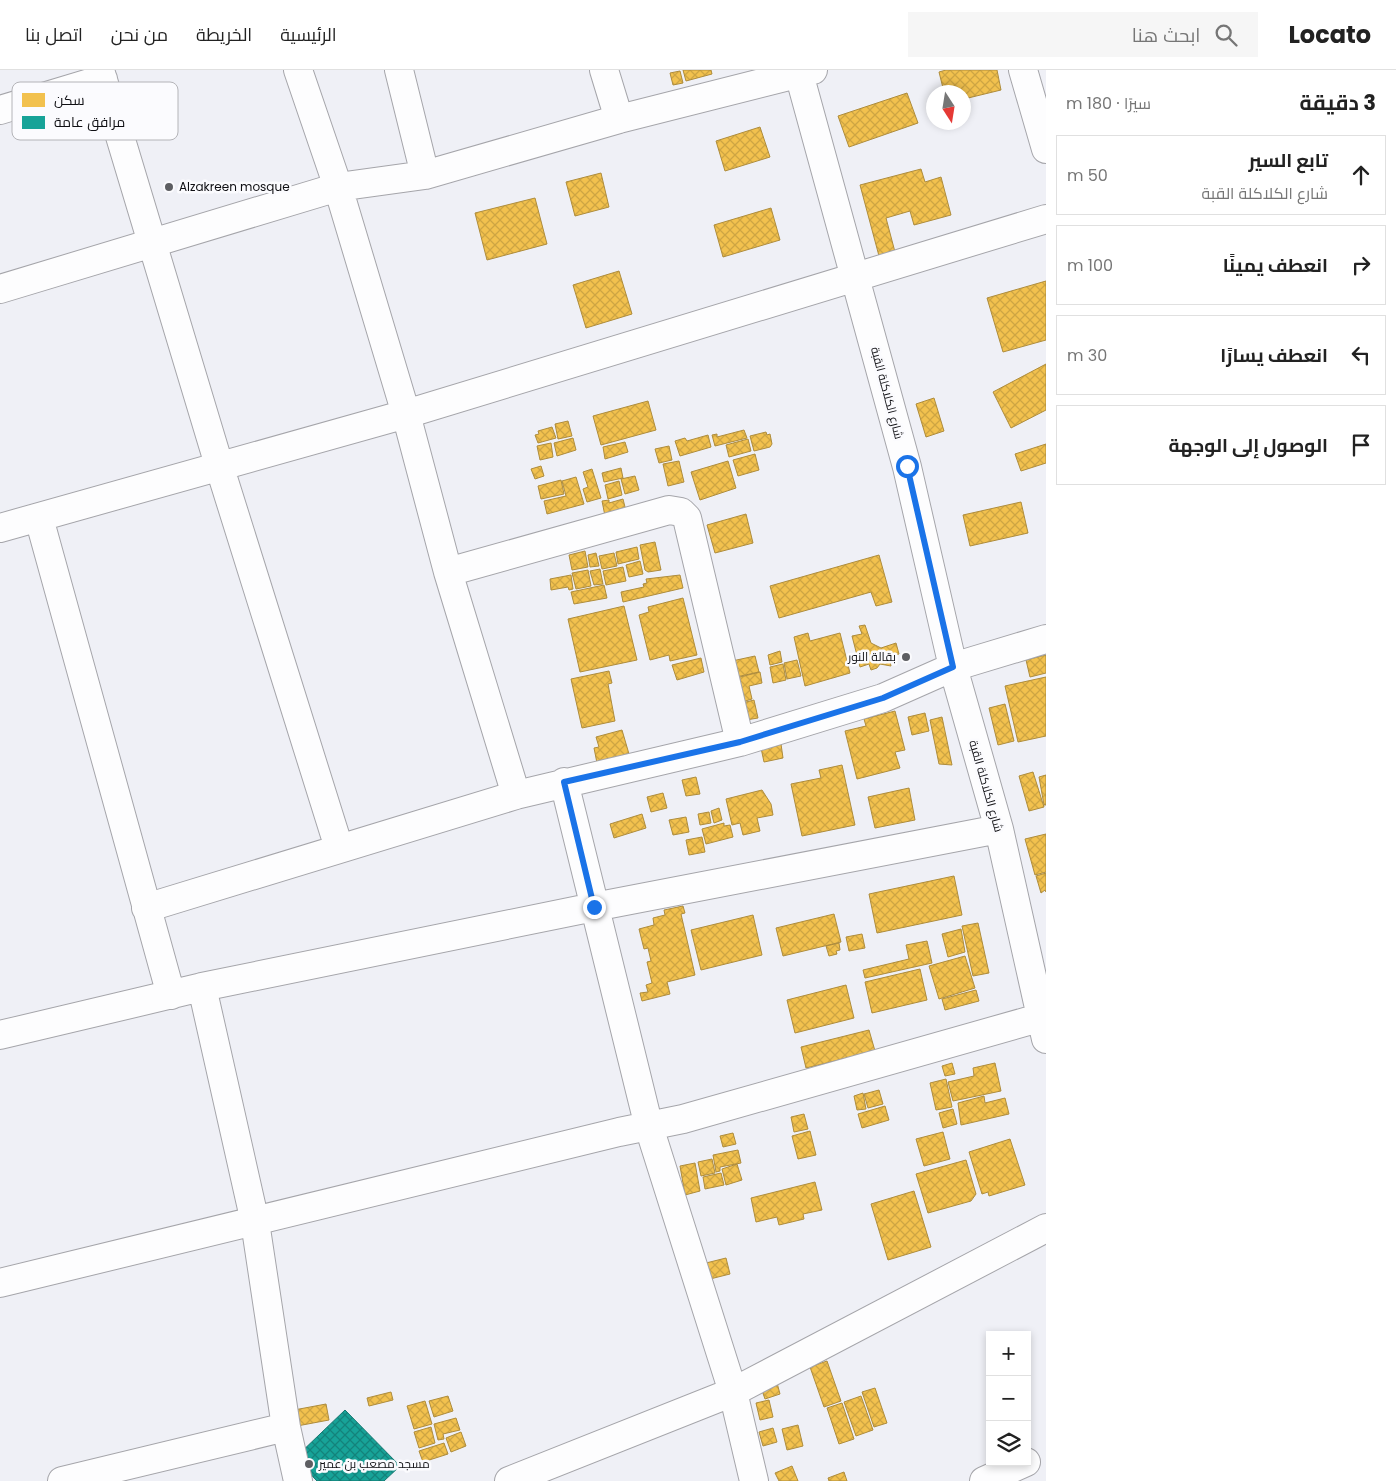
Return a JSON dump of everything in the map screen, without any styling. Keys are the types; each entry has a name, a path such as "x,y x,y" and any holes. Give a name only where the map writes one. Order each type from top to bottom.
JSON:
{"street":[{"path":"298,70 338,187 406,414 448,572 516,795"},
{"path":"399,70 425,175"},
{"path":"604,70 618,119"},
{"path":"1023,70 1046,149"},
{"path":"0,289 338,187 425,175 618,119 804,71"},
{"name":"شارع الكلاكلة القبة","path":"804,71 907,466 953,667 999,829 1044,1024"},
{"path":"81,82 101,75"},
{"path":"0,110 12,106"},
{"path":"121,140 219,466 339,848"},
{"path":"0,528 406,414 1046,219"},
{"path":"448,572 669,510 681,512 687,518 740,742"},
{"path":"39,518 146,908 172,995"},
{"path":"146,908 516,795 564,782 740,742 883,698 953,667 1046,639"},
{"path":"564,782 649,1127 733,1392 754,1481"},
{"path":"0,1035 202,987 594,907 999,829"},
{"path":"202,987 255,1222 286,1427 298,1481"},
{"path":"0,1283 619,1132 649,1127 1044,1024"},
{"path":"509,1481 733,1392 1046,1228"},
{"path":"73,1480 286,1427"},
{"path":"1031,1460 1046,1453"},
{"path":"984,1481 1017,1466"}],"building: سكن":[{"path":"683,70 711,70 712,74 686,81"},
{"path":"946,70 997,70 1001,90 971,97 971,85 942,85 939,72"},
{"path":"680,71 683,83 673,85 670,73"},
{"path":"907,93 918,123 849,147 838,116"},
{"path":"760,127 770,157 725,171 716,141"},
{"path":"921,169 925,182 941,177 951,215 914,225 910,211 886,218 895,252 879,256 860,185"},
{"path":"601,173 609,207 575,216 566,182"},
{"path":"535,198 547,244 487,260 475,213"},
{"path":"771,208 780,240 723,257 714,225"},
{"path":"619,271 632,314 586,328 573,285"},
{"path":"1046,281 1046,340 1003,352 987,298"},
{"path":"1046,364 1046,410 1011,428 993,392"},
{"path":"934,398 944,431 926,437 916,404"},
{"path":"648,401 656,430 601,445 593,416"},
{"path":"568,421 572,436 558,439 555,424"},
{"path":"552,427 556,438 538,443 535,435 539,434 538,431"},
{"path":"744,430 747,438 715,446 712,435 717,434 717,437"},
{"path":"766,432 767,435 770,434 772,444 770,447 754,451 750,436"},
{"path":"708,435 711,447 680,456 675,441 685,438 687,441"},
{"path":"573,438 576,450 557,456 554,443"},
{"path":"748,439 751,451 729,457 726,445"},
{"path":"625,442 628,452 605,459 603,447"},
{"path":"551,443 553,457 540,460 537,446"},
{"path":"1046,444 1046,463 1021,471 1015,454"},
{"path":"669,446 672,460 659,463 655,449"},
{"path":"755,454 759,470 738,476 733,460"},
{"path":"679,461 684,482 668,486 663,464"},
{"path":"728,461 736,488 700,500 691,472"},
{"path":"541,466 544,476 535,479 531,469"},
{"path":"621,468 623,478 604,482 602,473"},
{"path":"592,469 601,498 587,502 583,489 588,487 583,472"},
{"path":"635,476 639,490 625,494 621,479"},
{"path":"576,477 584,504 547,514 544,501 566,496 562,481"},
{"path":"561,480 564,494 541,499 538,486"},
{"path":"619,481 622,495 608,499 605,485"},
{"path":"623,499 626,511 605,516 602,501 609,500 609,503"},
{"path":"1021,502 1028,533 970,546 963,515"},
{"path":"746,514 753,543 715,553 707,525"},
{"path":"655,542 661,570 648,572 645,570 640,545"},
{"path":"637,547 639,559 618,564 616,552"},
{"path":"585,551 588,567 572,570 569,555"},
{"path":"596,553 599,566 590,567 588,555"},
{"path":"614,553 617,566 602,569 599,556"},
{"path":"879,555 892,602 876,606 871,592 779,618 770,586"},
{"path":"640,561 643,574 629,577 626,565"},
{"path":"623,567 626,581 606,585 603,571"},
{"path":"600,569 603,584 594,585 590,571"},
{"path":"588,570 591,586 576,589 572,573"},
{"path":"571,575 573,589 569,590 568,587 551,590 550,579"},
{"path":"680,575 683,588 623,602 621,592 644,587 643,584 647,583 646,579"},
{"path":"604,585 607,598 574,604 571,592"},
{"path":"683,598 697,655 670,661 669,655 650,660 639,615 649,612 648,607"},
{"path":"624,606 637,660 580,672 568,619"},
{"path":"865,625 871,643 881,648 896,643 899,654 889,657 891,666 880,664 877,668 871,670 869,664 860,667 852,636 862,634 859,626"},
{"path":"808,633 810,641 840,633 850,673 805,686 794,637"},
{"path":"780,651 782,662 770,665 768,655"},
{"path":"1046,655 1046,673 1030,677 1026,660"},
{"path":"755,656 759,672 736,677 732,661"},
{"path":"701,658 704,672 677,680 672,665"},
{"path":"797,660 801,676 787,679 784,663"},
{"path":"783,664 786,680 773,683 770,667"},
{"path":"609,671 612,683 608,684 615,721 582,728 571,679"},
{"path":"760,672 762,683 749,686 752,699 742,702 736,678"},
{"path":"1046,677 1046,736 1018,742 1005,686"},
{"path":"754,700 758,718 746,720 742,703"},
{"path":"1005,704 1014,741 998,745 989,708"},
{"path":"895,711 905,750 895,752 900,768 857,779 845,731 866,726 864,719"},
{"path":"925,713 929,731 912,735 908,717"},
{"path":"942,717 952,765 939,764 930,720"},
{"path":"622,730 629,754 597,763 594,748 599,747 596,737"},
{"path":"781,744 783,758 764,762 761,748"},
{"path":"842,765 855,825 802,836 791,784 821,778 819,770"},
{"path":"1033,772 1044,807 1029,811 1019,776"},
{"path":"1046,775 1046,805 1044,805 1039,777"},
{"path":"696,777 700,794 686,796 682,780"},
{"path":"909,788 915,820 875,828 868,797"},
{"path":"762,790 771,804 773,815 757,818 760,831 743,835 740,823 732,825 726,799"},
{"path":"663,793 667,808 651,812 647,797"},
{"path":"719,808 722,820 714,823 711,811"},
{"path":"709,812 711,823 700,825 698,814"},
{"path":"642,814 646,828 614,838 610,824"},
{"path":"686,817 689,832 673,835 669,820"},
{"path":"724,823 724,826 730,825 733,837 706,844 702,829"},
{"path":"1046,834 1046,872 1035,875 1025,839"},
{"path":"702,837 705,852 689,855 686,840"},
{"path":"1046,873 1046,892 1045,890 1041,893 1036,876"},
{"path":"954,876 962,915 877,933 869,894"},
{"path":"683,906 685,913 681,914 695,975 667,982 670,994 642,1001 640,993 648,992 646,985 652,983 647,962 651,961 648,948 644,949 639,929 654,925 653,918 665,915 664,910"},
{"path":"834,914 841,942 783,956 776,928"},
{"path":"753,915 762,955 701,970 691,930"},
{"path":"978,923 989,973 973,976 962,926"},
{"path":"961,929 965,952 948,957 942,934"},
{"path":"862,934 865,948 849,951 846,937"},
{"path":"927,941 932,963 865,978 863,970 909,959 906,945"},
{"path":"839,943 840,950 836,951 837,954 829,956 826,946"},
{"path":"965,956 975,988 939,999 929,966"},
{"path":"920,969 927,1000 872,1013 865,982"},
{"path":"846,985 854,1018 795,1033 787,1000"},
{"path":"976,990 979,1001 945,1010 942,999"},
{"path":"869,1030 875,1051 806,1068 801,1047"},
{"path":"952,1063 955,1074 945,1076 942,1066"},
{"path":"995,1063 1001,1091 953,1101 948,1082 974,1076 973,1068"},
{"path":"946,1079 952,1107 936,1110 930,1083"},
{"path":"879,1090 883,1104 868,1108 864,1094"},
{"path":"863,1093 866,1109 857,1110 854,1096"},
{"path":"984,1096 985,1103 1005,1098 1009,1114 961,1125 958,1103"},
{"path":"885,1106 889,1120 862,1128 858,1114"},
{"path":"953,1109 957,1124 943,1128 939,1113"},
{"path":"804,1114 808,1129 794,1132 791,1117"},
{"path":"810,1131 816,1155 798,1159 792,1136"},
{"path":"943,1132 950,1159 924,1166 916,1139"},
{"path":"733,1133 736,1144 723,1147 720,1136"},
{"path":"1010,1139 1025,1185 989,1196 988,1192 982,1194 969,1152"},
{"path":"738,1150 741,1163 720,1167 720,1171 716,1172 713,1155"},
{"path":"712,1159 715,1173 701,1176 698,1162"},
{"path":"966,1160 976,1194 971,1201 928,1213 916,1174"},
{"path":"695,1163 700,1191 685,1195 680,1166"},
{"path":"737,1164 742,1180 726,1185 722,1169"},
{"path":"721,1173 724,1185 705,1189 703,1177"},
{"path":"815,1182 822,1210 803,1214 804,1219 779,1225 777,1217 756,1222 751,1198"},
{"path":"914,1191 931,1247 888,1260 871,1204"},
{"path":"726,1258 730,1274 706,1280 702,1264"},
{"path":"827,1361 841,1401 824,1407 810,1367"},
{"path":"776,1379 780,1394 765,1399 760,1385"},
{"path":"875,1388 887,1423 874,1427 862,1392"},
{"path":"391,1392 393,1400 369,1406 367,1398"},
{"path":"448,1396 453,1411 434,1417 429,1401"},
{"path":"861,1396 873,1430 856,1436 844,1402"},
{"path":"769,1400 773,1417 760,1420 756,1403"},
{"path":"425,1401 432,1424 414,1429 407,1406"},
{"path":"842,1403 854,1439 839,1444 827,1408"},
{"path":"326,1404 329,1420 297,1426 294,1410"},
{"path":"456,1418 460,1430 443,1434 444,1439 438,1440 434,1424"},
{"path":"798,1425 803,1446 787,1450 782,1429"},
{"path":"431,1427 435,1443 419,1448 414,1432"},
{"path":"773,1428 777,1442 763,1446 759,1432"},
{"path":"461,1432 466,1446 451,1452 446,1438"},
{"path":"444,1443 448,1454 423,1462 419,1451"},
{"path":"792,1466 798,1481 779,1481 775,1473"},
{"path":"844,1472 847,1481 829,1481 828,1478"}],"building: مرافق عامة":[{"path":"345,1410 400,1466 384,1481 317,1481 295,1458"}],"place":[{"name":"Alzakreen mosque","path":"169,187"},
{"name":"بقالة النور","path":"906,657"},
{"name":"مسجد مصعب بن عمير","path":"309,1464"}],"route":[{"path":"594,907 564,782 740,742 883,698 953,667 907,466"}]}
